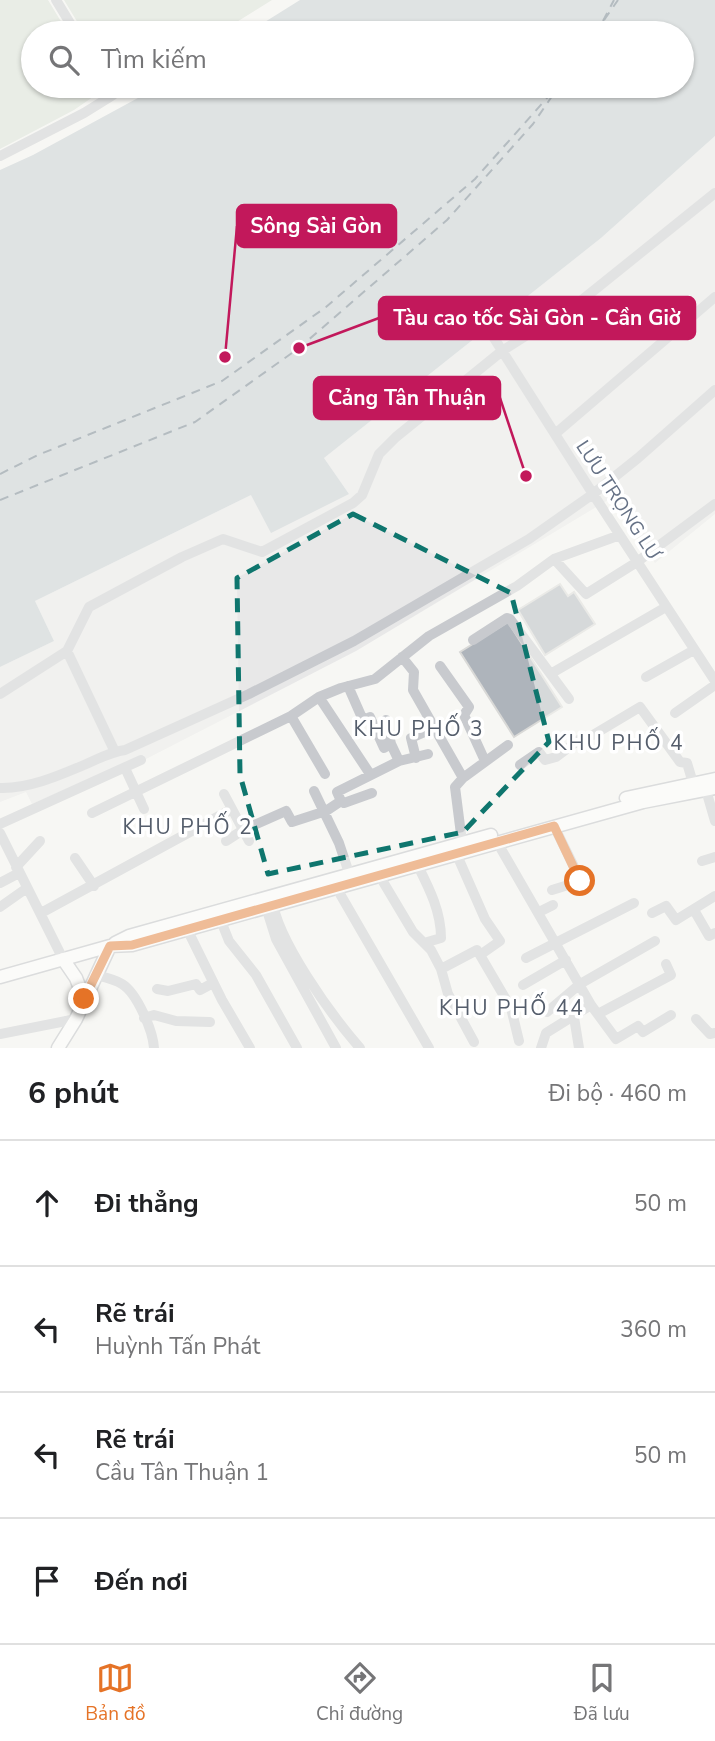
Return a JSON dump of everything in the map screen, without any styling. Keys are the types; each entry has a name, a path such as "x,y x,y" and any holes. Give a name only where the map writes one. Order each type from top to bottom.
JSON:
{"main road":[{"path":"0,977 110,946 129,936 268,901 459,847 643,803 706,784"},
{"path":"496,838 643,794 706,784"},
{"path":"110,946 132,945 221,920 268,901 336,887 356,876 379,875 417,864 459,847"},
{"path":"61,1047 110,946"},
{"path":"63,959 76,978 84,999"}],"street":[{"path":"57,0 69,21"},
{"path":"0,156 109,98"},
{"path":"0,694 67,651 89,607 182,556 223,539 262,552 353,503 362,495 379,454 396,437 502,351 582,300 715,193"},
{"path":"555,433 715,297"},
{"name":"LƯU TRỌNG LƯ","path":"494,338 715,683"},
{"path":"0,788 16,789 66,772 114,751 125,750 249,694 354,641 529,539 638,458 715,390"},
{"path":"554,559 586,594 638,562 715,504"},
{"path":"92,813 292,716 319,697 375,679 429,636 517,586 554,559 620,535"},
{"path":"552,673 666,607"},
{"path":"473,640 507,618 510,619 569,699"},
{"path":"646,677 694,650"},
{"path":"67,651 114,751"},
{"path":"402,657 414,672 413,690 463,778"},
{"path":"440,666 469,707 464,715 485,761"},
{"path":"675,713 715,683"},
{"path":"348,686 363,720 370,718 384,748 391,744"},
{"path":"319,697 370,774"},
{"path":"520,765 539,752 545,760 556,757 580,739 593,735 640,707 680,762 687,763 706,784 715,821"},
{"path":"292,716 325,774"},
{"path":"386,719 391,744 399,761"},
{"path":"416,758 411,738 436,727"},
{"path":"480,955 500,941 485,919 459,847 455,787 508,745"},
{"path":"341,801 337,792 370,774 399,761 428,754"},
{"path":"0,824 141,760"},
{"path":"125,768 144,809"},
{"path":"314,791 356,876"},
{"path":"226,841 243,830 286,811 292,822 326,811 341,801 344,803 372,793"},
{"path":"224,794 250,841"},
{"path":"41,913 232,809"},
{"path":"552,890 580,881 554,826"},
{"path":"0,832 63,959"},
{"path":"496,838 591,1005 616,1039 638,1026 643,1032 671,1015"},
{"path":"0,883 18,870 40,841"},
{"path":"702,861 715,857"},
{"path":"75,858 94,886"},
{"path":"417,864 436,902 441,928 441,938 424,943"},
{"path":"379,875 414,932 441,969 448,995 474,1042"},
{"path":"336,887 429,1048"},
{"path":"0,907 27,888"},
{"path":"652,913 666,906 676,920 715,896"},
{"path":"268,901 276,939 336,1048"},
{"path":"268,901 309,979 359,1048"},
{"path":"526,958 634,903"},
{"path":"539,912 553,905"},
{"path":"694,910 709,936 715,933"},
{"path":"221,920 229,941 256,975 297,1048"},
{"path":"187,929 250,1048"},
{"path":"547,1012 580,984 655,941"},
{"path":"441,969 477,950 510,1008 519,1041"},
{"path":"523,985 566,960"},
{"path":"598,1014 671,975 666,964"},
{"path":"95,975 122,984 135,997 153,1037 154,1048"},
{"path":"157,989 168,991 197,984 200,990 214,983"},
{"path":"541,1048 546,1033 591,1005"},
{"path":"144,1018 154,1015 176,1021 210,1022"},
{"path":"574,1017 579,1048"},
{"path":"0,1034 76,1019"},
{"path":"696,1019 710,1034 715,1033"}],"highlighted area":[{"path":"353,514 511,593 549,742 463,832 268,874 240,775 237,578"}],"shaded area":[{"path":"0,0 48,0 61,21 21,21 21,98 91,98 0,149"},
{"path":"64,0 272,0 238,21 77,21"},
{"path":"300,0 715,0 715,136 601,238 324,458 349,494 271,533 251,495 35,601 54,641 0,667 0,170 138,98 694,98 694,21 266,21"},
{"path":"715,136 715,514 655,563 608,500 356,651 146,759 144,755 32,804 26,792 0,802 0,667 54,641 35,601 251,495 349,494 324,458 601,238"}],"building":[{"path":"560,584 568,596 574,592 595,624 545,655 518,610"},
{"path":"508,622 562,707 514,737 460,652"}],"ferry route":[{"path":"603,21 614,0"},
{"path":"603,21 618,0"},
{"path":"0,474 38,455 222,381 326,307 475,179 547,98"},
{"path":"0,500 195,422 299,348 447,220 533,124 551,98"}],"place":[{"name":"Tàu cao tốc Sài Gòn - Cần Giờ","path":"299,348"},
{"name":"Sông Sài Gòn","path":"225,357"},
{"name":"Cảng Tân Thuận","path":"526,476"}],"district":[{"name":"KHU PHỐ 3","path":"419,729"},
{"name":"KHU PHỐ 4","path":"619,743"},
{"name":"KHU PHỐ 2","path":"188,827"},
{"name":"KHU PHỐ 44","path":"512,1008"}],"route":[{"path":"84,999 110,946 132,945 554,826 580,881"}]}
